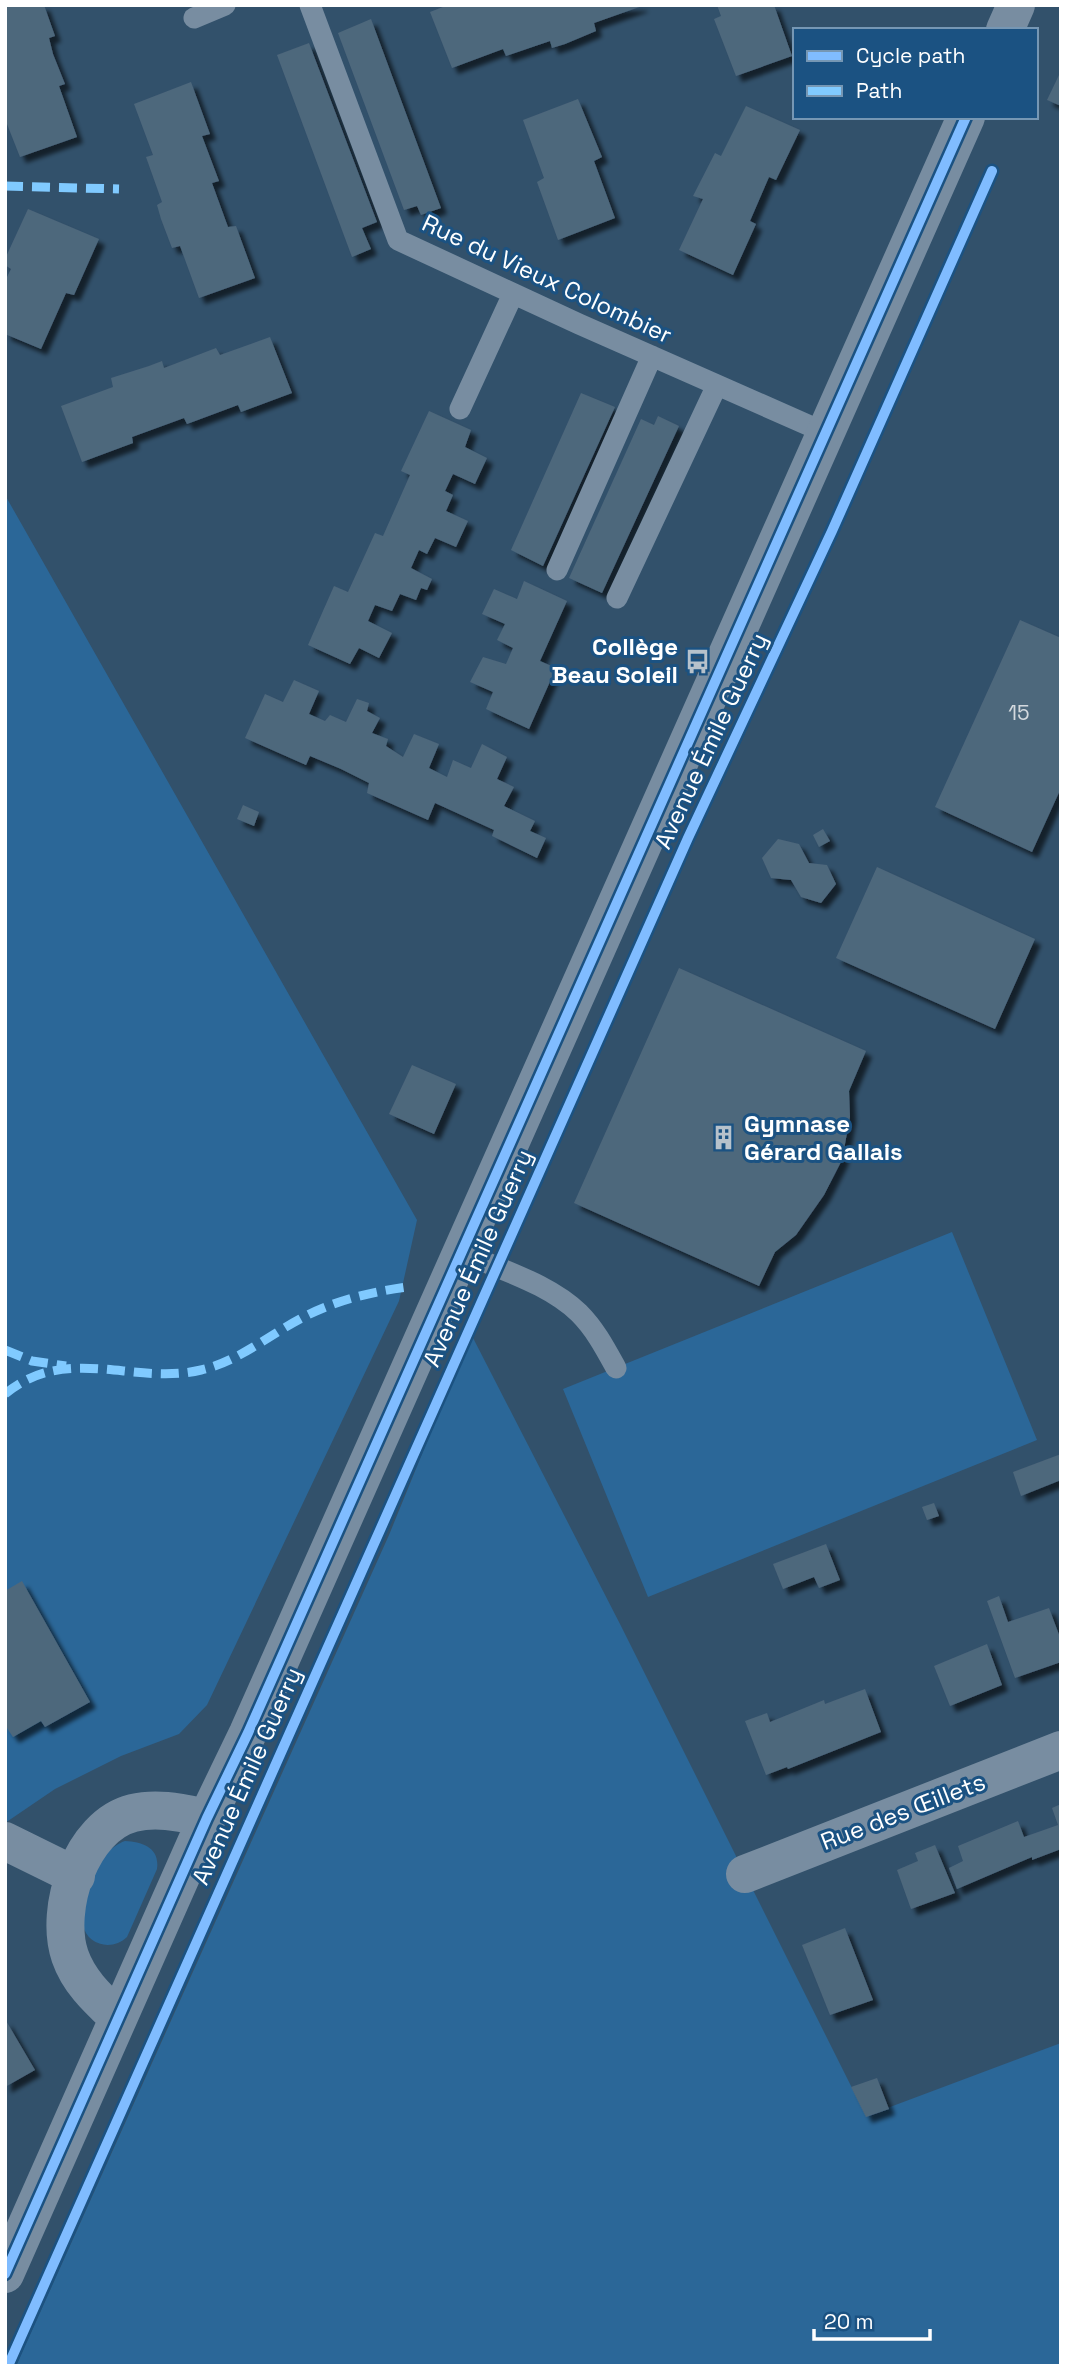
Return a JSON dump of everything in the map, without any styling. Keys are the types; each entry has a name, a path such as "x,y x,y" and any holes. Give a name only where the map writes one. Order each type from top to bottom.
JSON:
{"street":[{"path":"1006,28 1016,5"},
{"name":"Avenue Émile Guerry","path":"5,2274 965,119"},
{"name":"Rue des Œillets","path":"745,1874 1061,1750"},
{"path":"118,2018 84,1984 69,1955 63,1925 66,1900 86,1851 104,1829 119,1818 134,1813 161,1810 207,1818"},
{"path":"5,1841 76,1876"}],"lane":[{"path":"194,18 225,5"},
{"name":"Rue du Vieux Colombier","path":"310,5 398,240 825,433"},
{"path":"460,409 513,294"},
{"path":"557,570 652,356"},
{"path":"617,598 717,385"},
{"path":"461,1252 552,1294 577,1312 597,1335 616,1368"}],"shaded area":[{"path":"5,495 417,1220 399,1301 207,1705 179,1734 121,1756 55,1789 5,1823"},
{"path":"952,1232 1037,1440 648,1597 563,1389"},
{"path":"471,1334 620,1624 866,2116 1061,2043 1061,2366 16,2366 389,1535"},
{"path":"125,1841 144,1845 153,1851 157,1869 127,1937 115,1944 101,1944 90,1938 83,1925 88,1889 93,1871 99,1862 111,1849"}],"building":[{"path":"5,5 44,5 55,36 49,38 53,54 65,84 59,86 77,137 20,157 5,119"},
{"path":"448,5 642,6 594,23 596,31 565,44 552,48 550,41 506,56 503,49 452,68 430,12"},
{"path":"717,5 774,5 792,56 736,76 714,19 721,16"},
{"path":"371,19 441,208 421,215 417,206 404,210 338,33"},
{"path":"309,43 377,222 362,228 371,249 352,257 277,55"},
{"path":"1059,75 1061,76 1061,106 1047,100"},
{"path":"191,82 210,134 202,136 219,181 212,183 228,227 236,226 255,278 199,298 180,246 172,248 161,219 157,205 162,202 146,157 153,155 134,104"},
{"path":"578,99 602,157 594,161 615,218 558,240 537,182 544,178 523,120"},
{"path":"746,106 800,130 776,180 769,177 750,221 756,224 733,275 679,250 703,199 693,196 715,153 721,156"},
{"path":"28,209 99,239 74,295 66,293 41,349 5,334 5,281 11,269 5,265 5,259"},
{"path":"270,337 292,393 241,412 238,405 187,424 184,418 132,437 133,443 82,462 61,406 113,387 111,378 162,361 164,368 216,348 220,355"},
{"path":"581,393 615,407 543,566 511,550"},
{"path":"429,411 471,430 465,447 487,458 475,484 453,474 445,491 453,495 446,511 468,521 456,547 435,538 427,554 419,550 411,568 432,579 427,590 421,588 416,600 400,594 392,611 375,605 368,621 392,633 379,658 359,648 350,664 308,645 334,586 348,592 375,533 383,536 410,475 401,471"},
{"path":"658,416 679,426 602,593 569,578 641,419 654,425"},
{"path":"524,581 567,601 540,661 556,668 529,729 486,709 493,692 470,682 483,657 506,664 513,648 497,640 505,624 482,614 494,589 517,599"},
{"path":"1020,620 1061,638 1061,788 1032,852 935,807"},
{"path":"294,680 319,691 309,714 325,721 330,715 346,722 357,699 369,703 367,711 380,718 372,733 388,739 386,746 403,757 414,734 439,744 429,768 447,777 453,760 471,768 482,744 507,757 497,779 514,787 504,806 535,821 530,831 546,838 537,858 492,836 494,830 435,803 428,820 367,793 369,783 341,769 310,756 306,765 245,738 265,694 283,702"},
{"path":"243,805 259,812 254,826 237,819"},
{"path":"823,829 830,841 819,847 813,835"},
{"path":"778,839 799,844 809,863 827,865 836,884 821,903 801,897 791,880 771,878 762,858"},
{"path":"877,867 1035,939 995,1029 836,958"},
{"name":"Gymnase Gérard Gallais","path":"679,968 866,1051 849,1091 850,1117 842,1160 824,1195 796,1235 775,1252 759,1286 574,1203"},
{"path":"412,1065 456,1084 434,1134 389,1114"},
{"path":"1061,1454 1061,1480 1021,1496 1013,1472"},
{"path":"934,1503 939,1516 927,1520 922,1507"},
{"path":"826,1544 840,1580 819,1588 814,1577 783,1589 773,1564"},
{"path":"22,1581 90,1702 45,1727 41,1721 13,1737 5,1725 5,1591"},
{"path":"999,1596 1008,1622 1049,1608 1061,1640 1061,1662 1015,1678 987,1601"},
{"path":"987,1644 1002,1685 950,1706 934,1666"},
{"path":"865,1689 881,1732 766,1775 745,1721 767,1713 770,1722 824,1700 825,1704"},
{"path":"1061,1804 1061,1849 1032,1860 1032,1857 957,1889 949,1868 963,1861 958,1846 1018,1821 1024,1837 1058,1825 1052,1808"},
{"path":"935,1845 955,1893 911,1909 897,1870 918,1861 915,1853"},
{"path":"845,1928 873,2000 830,2015 802,1945"},
{"path":"5,2019 35,2070 5,2087"},
{"path":"877,2078 889,2109 866,2117 851,2087"}],"marked path":[{"path":"5,186 119,189"},
{"path":"5,1394 28,1379 52,1371 77,1368 176,1374 201,1370 240,1355 325,1307 407,1287"},
{"path":"5,1350 32,1361 66,1366"}],"cycle path":[{"path":"5,2274 965,119"},
{"path":"8,2366 688,838 832,531 992,171"}],"place":[{"name":"Collège Beau Soleil","path":"698,661"},
{"name":"Gymnase Gérard Gallais","path":"724,1138"}]}
